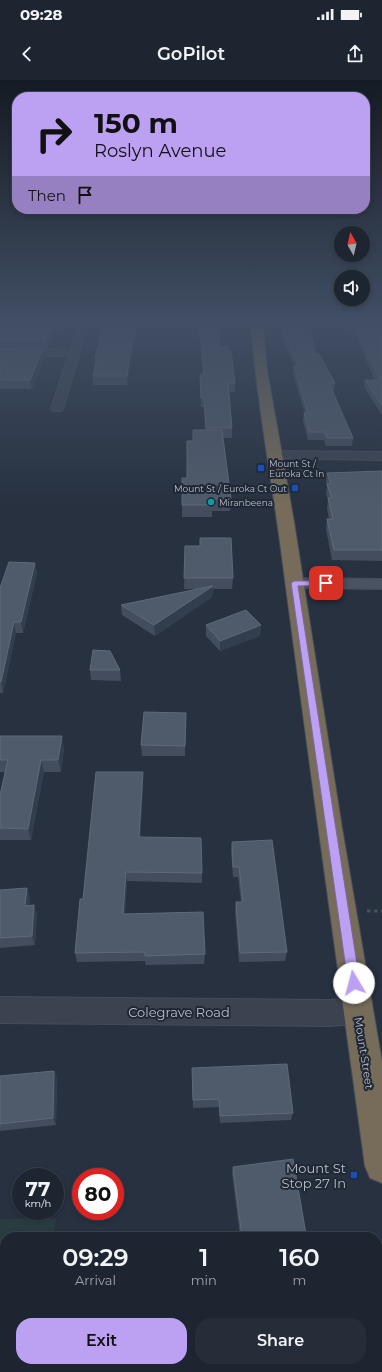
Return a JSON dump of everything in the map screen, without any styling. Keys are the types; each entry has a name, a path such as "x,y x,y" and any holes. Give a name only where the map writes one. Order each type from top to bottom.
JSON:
{"highway":[{"name":"Mount Street","path":"263,383 382,1166"}],"street":[{"path":"57,409 65,383"},
{"path":"275,455 382,456"},
{"path":"294,583 382,584"},
{"name":"Colegrave Road","path":"0,1010 329,1013 358,1011"}],"green space":[{"path":"0,1219 56,1220 55,1232 0,1232"}],"building":[{"path":"200,383 228,383 232,428 206,428 204,398 201,398"},
{"path":"299,383 329,383 353,438 327,438 325,432 309,432 304,413 308,413"},
{"path":"367,383 382,383 382,405"},
{"path":"193,430 222,430 231,499 212,499 212,505 182,505 182,478 187,478 187,441 193,441"},
{"path":"382,471 382,550 334,550 327,519 333,519 328,498 332,498 327,484 331,484 327,473"},
{"path":"200,538 231,538 233,578 184,578 185,546 200,546"},
{"path":"9,562 35,563 21,622 14,622 0,682 0,588"},
{"path":"213,586 154,625 121,605"},
{"path":"246,610 261,625 220,641 206,625"},
{"path":"93,650 110,651 120,670 90,670"},
{"path":"144,712 186,713 185,746 141,745"},
{"path":"0,736 62,736 58,760 41,760 28,829 0,828 0,795 8,760 0,760"},
{"path":"96,772 143,772 139,837 201,838 202,873 126,872 123,914 203,912 205,954 145,956 145,952 75,953 80,899 83,899"},
{"path":"272,840 287,952 240,953 236,902 243,902 239,867 233,867 232,842"},
{"path":"27,888 25,906 34,905 32,936 0,938 0,890"},
{"path":"287,1064 293,1113 220,1116 219,1099 193,1100 192,1068"},
{"path":"54,1071 53,1118 0,1124 0,1076"},
{"path":"293,1159 306,1232 241,1232 233,1167"}],"place":[{"name":"Mount St / Euroka Ct In","path":"261,468"},
{"name":"Mount St / Euroka Ct Out","path":"295,488"},
{"name":"Miranbeena","path":"211,502"},
{"name":"Mount St Stop 27 In","path":"354,1175"}],"route":[{"path":"326,583 294,583 354,983"}]}
